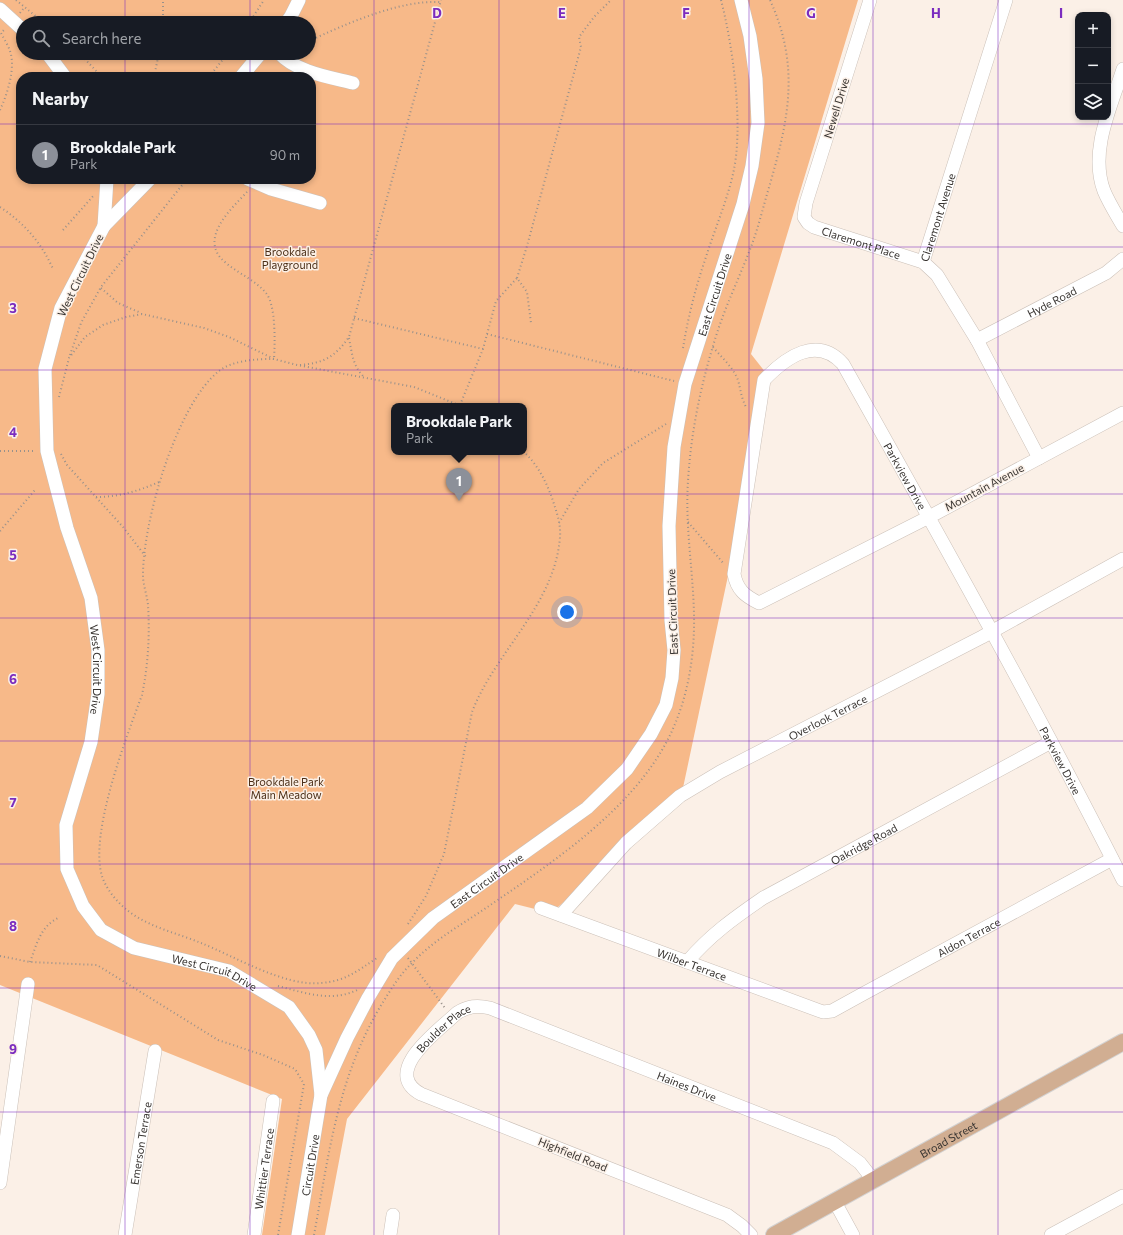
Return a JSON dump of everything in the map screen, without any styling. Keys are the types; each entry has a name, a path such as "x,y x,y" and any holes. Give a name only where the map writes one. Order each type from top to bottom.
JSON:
{"main road":[{"name":"Broad Street","path":"774,1235 1122,1045"}],"street":[{"path":"291,16 299,0"},
{"name":"East Circuit Drive","path":"321,1095 347,1038 392,958 433,918 587,808 627,769 651,734 666,705 672,678 674,650 671,620 669,526 673,454 685,384 743,204 752,166 758,123 756,79 750,36 741,0"},
{"name":"Newell Drive","path":"804,217 806,203 870,0"},
{"name":"Claremont Avenue","path":"1006,0 923,262 937,275 977,340 1039,458"},
{"path":"0,9 16,24"},
{"path":"52,60 61,72"},
{"path":"244,72 254,60"},
{"path":"288,60 293,64 315,72"},
{"path":"1123,69 1102,138 1099,160 1104,190 1123,226"},
{"path":"316,72 353,83"},
{"path":"104,226 107,184"},
{"name":"West Circuit Drive","path":"145,184 104,226 62,308 45,369 53,450 67,528 91,598 98,650 98,694 91,742 66,825 67,869 83,906 101,930 134,948 229,971 289,1007 310,1034 316,1050 321,1095"},
{"path":"260,184 286,194 320,203"},
{"name":"Claremont Place","path":"804,217 808,223 814,227 923,262"},
{"name":"Hyde Road","path":"977,340 1106,273 1123,259"},
{"name":"Parkview Drive","path":"759,603 747,597 738,588 734,574 764,380 789,358 806,351 817,350 829,352 844,364 992,631 1123,880"},
{"name":"Mountain Avenue","path":"759,603 929,517 1123,413"},
{"name":"Overlook Terrace","path":"561,915 626,843 680,796 720,772 992,631 1123,559"},
{"name":"Oakridge Road","path":"687,962 705,941 724,924 763,898 1051,742"},
{"name":"Aldon Terrace","path":"823,1012 832,1011 861,996 1112,859"},
{"name":"Wilber Terrace","path":"541,908 823,1012"},
{"path":"0,1183 28,984"},
{"name":"Boulder Place","path":"408,1066 411,1057 452,1018 464,1009 471,1006 490,1008"},
{"name":"Haines Drive","path":"490,1008 833,1143 860,1163 874,1181"},
{"name":"Emerson Terrace","path":"125,1235 154,1051"},
{"name":"Highfield Road","path":"408,1066 407,1074 410,1085 414,1090 421,1094 727,1215 751,1235"},
{"name":"Circuit Drive","path":"298,1235 321,1095"},
{"name":"Whittier Terrace","path":"254,1235 273,1102"},
{"path":"1051,1235 1123,1196"},
{"path":"835,1202 852,1235"},
{"path":"390,1235 393,1214"}],"path":[{"path":"16,0 35,16"},
{"path":"163,0 163,16"},
{"path":"254,16 264,0"},
{"path":"297,365 317,363 339,352 349,337 440,1 428,0 383,10 316,38"},
{"path":"461,403 483,349 496,301 516,278 527,246 581,46 579,36 594,17 611,0"},
{"path":"683,349 688,313 705,259 723,212 734,172 737,136 732,57 720,0"},
{"path":"314,1235 336,1114 351,1067 367,1030 393,985 412,962 445,934 541,871 584,837 642,778 666,744 680,713 690,672 694,616 687,521 691,449 703,381 713,347 759,222 776,164 788,112 788,71 785,44 778,19 770,0"},
{"path":"0,110 4,102 11,67 10,51 1,34"},
{"path":"86,60 97,72"},
{"path":"155,72 158,60"},
{"path":"213,72 222,60"},
{"path":"63,230 80,213 103,184"},
{"path":"58,398 69,358 81,323 101,287 183,184"},
{"path":"250,184 217,228 214,241 218,252 225,263 252,281 266,294 272,307 275,346 274,359"},
{"path":"0,207 23,224 36,239 52,269"},
{"path":"516,278 527,292 531,323"},
{"path":"101,287 118,303 142,314 204,328 230,337 274,359 297,365 414,387 453,403"},
{"path":"69,358 85,337 103,325 126,317 142,314"},
{"path":"354,318 483,349"},
{"path":"487,334 685,384"},
{"path":"349,337 357,370 365,378"},
{"path":"713,347 730,367 737,379 741,399 749,413"},
{"path":"274,359 260,359 235,363 220,370 200,389 176,437 159,482 143,578 148,605 146,676 142,695 114,780 101,827 99,853 102,876 112,895 127,910 154,926 192,939 269,973 299,981 319,983 346,978 383,954"},
{"path":"559,523 579,489 603,463 652,432 679,419"},
{"path":"0,450 53,450 123,527 146,557"},
{"path":"406,927 426,896 444,854 472,712 480,691 532,615 542,594 557,553 560,536 559,523 550,492 533,461 527,455"},
{"path":"96,497 109,497 141,490 159,482"},
{"path":"0,531 35,490"},
{"path":"687,521 725,565"},
{"path":"30,962 41,932 50,922 60,917"},
{"path":"0,956 30,962 97,965 218,1040 264,1055 295,1069 304,1084 278,1235"},
{"path":"412,962 452,1018"},
{"path":"273,984 316,996 341,994 360,988"}],"green space":[{"path":"0,0 858,0 751,354 770,378 680,802 551,913 515,904 347,1119 325,1235 262,1235 282,1099 0,985"}],"place":[{"name":"Brookdale Park","path":"459,501"}],"park label":[{"name":"Brookdale Playground","path":"290,257"},
{"name":"Brookdale Park Main Meadow","path":"286,787"}]}
